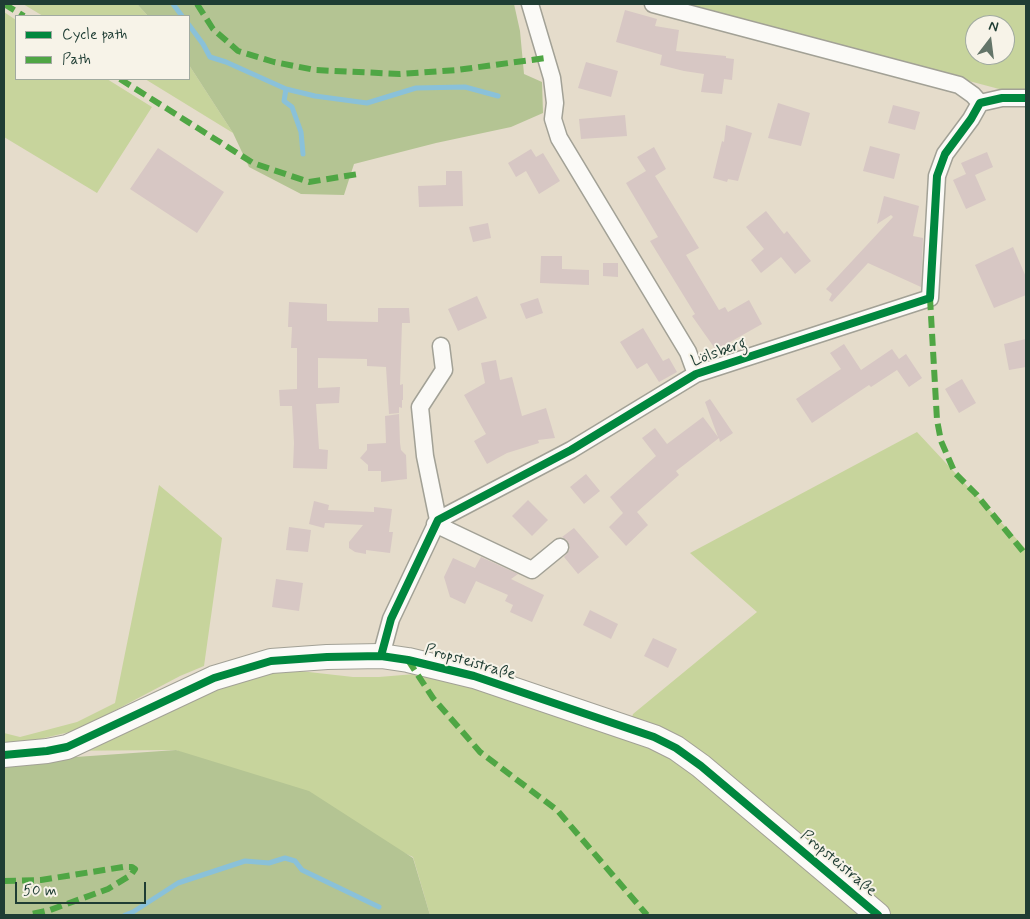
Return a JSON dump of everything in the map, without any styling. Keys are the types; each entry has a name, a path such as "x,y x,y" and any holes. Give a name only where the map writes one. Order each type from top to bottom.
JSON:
{"street":[{"name":"Lölsberg","path":"530,4 552,78 555,102 553,119 559,138 683,344 696,374"},
{"path":"653,4 958,85 973,95 980,103 1002,98 1026,98"},
{"name":"Lölsberg","path":"436,522 571,450 696,374 930,298 937,176 945,154 971,119 980,103"},
{"path":"381,656 392,619 436,522 425,456 420,407 444,370 441,346"},
{"path":"436,522 532,570 560,547"},
{"name":"Propsteistraße","path":"4,755 46,751 67,746 214,678 271,661 381,656 474,676 654,737 676,748 701,766 878,915"}],"green space":[{"path":"23,4 137,4 147,15 41,15"},
{"path":"137,4 514,4 520,31 524,74 542,82 543,113 511,127 436,143 354,164 344,195 301,194 249,167 233,133 190,67 190,15 147,15"},
{"path":"677,4 1026,4 1026,91 1003,90"},
{"path":"4,12 15,19 15,80 109,80 152,107 97,193 4,137"},
{"path":"190,67 233,133 147,80 190,80"},
{"path":"917,432 1026,549 1026,915 430,915 413,857 176,750 47,751 233,680 291,670 353,677 427,673 626,736 633,714 757,612 690,553"},
{"path":"159,485 222,538 204,666 180,676 78,730 40,739 4,744 4,733 20,737 77,722 115,703"},
{"path":"176,750 309,791 413,858 430,915 4,915 4,762"}],"building":[{"path":"625,10 657,19 655,26 679,30 676,51 726,56 726,58 734,59 732,80 724,79 722,94 701,92 704,74 660,65 662,55 616,42"},
{"path":"586,62 618,71 611,97 578,88"},
{"path":"778,103 810,113 801,146 768,138"},
{"path":"893,105 920,112 915,130 888,123"},
{"path":"625,115 627,136 581,139 579,119"},
{"path":"726,125 752,133 738,181 728,179 727,182 713,178 722,141 724,142"},
{"path":"870,146 900,154 894,179 863,171"},
{"path":"654,147 666,169 655,176 699,248 686,255 719,310 725,307 728,312 749,300 762,324 716,350 692,316 695,314 650,241 658,237 626,183 646,171 637,157"},
{"path":"158,148 224,192 197,233 130,189"},
{"path":"531,149 536,157 543,153 560,181 539,194 526,171 516,177 508,163"},
{"path":"987,152 993,167 975,175 986,200 966,209 953,180 966,174 961,163"},
{"path":"446,171 462,171 463,206 419,207 418,186 446,185"},
{"path":"884,196 919,206 913,236 923,238 921,287 868,263 832,302 829,300 832,294 826,289 893,217 891,215 877,224"},
{"path":"766,211 784,234 787,231 811,261 795,274 781,257 761,273 751,260 764,249 746,227"},
{"path":"488,223 491,238 473,242 469,227"},
{"path":"1013,247 1026,277 1026,295 994,308 975,265"},
{"path":"541,256 562,256 562,269 589,270 589,285 540,283"},
{"path":"603,263 618,263 618,277 603,276"},
{"path":"477,296 487,318 458,331 448,309"},
{"path":"538,298 543,313 526,319 520,304"},
{"path":"289,302 327,304 327,321 378,322 378,308 409,308 410,323 402,323 400,385 403,384 403,400 402,408 399,407 399,413 389,414 386,367 367,366 367,359 318,358 318,388 340,387 339,403 316,404 319,449 328,450 327,469 293,468 292,406 280,406 279,390 297,389 297,348 291,348 292,327 288,327"},
{"path":"643,328 663,361 669,358 677,372 659,382 647,363 637,369 620,342"},
{"path":"1026,339 1026,367 1009,370 1004,344"},
{"path":"844,344 861,370 892,349 899,359 906,354 922,378 909,387 897,370 871,387 869,385 812,423 796,399 841,369 830,353"},
{"path":"496,360 500,380 512,377 522,416 546,408 555,438 538,440 539,443 507,453 487,464 474,441 486,434 464,395 485,383 481,363"},
{"path":"962,379 976,403 959,413 945,389"},
{"path":"710,399 733,433 720,442 719,438 676,471 679,475 637,512 648,525 626,546 609,527 623,513 610,497 656,456 642,438 655,428 667,444 703,417 718,437 705,402"},
{"path":"399,414 400,443 401,450 406,455 407,479 381,482 381,471 368,471 368,465 360,458 367,450 367,444 386,443 385,416"},
{"path":"586,474 600,491 584,504 570,487"},
{"path":"528,500 548,520 532,536 512,516"},
{"path":"314,501 329,505 328,510 374,512 374,507 392,509 389,532 393,532 390,553 366,550 366,554 355,552 349,548 349,542 363,525 325,523 324,528 309,524"},
{"path":"289,527 311,530 308,552 286,550"},
{"path":"574,528 599,557 578,574 564,557 569,551 570,546 567,540 562,537"},
{"path":"481,557 518,574 511,579 544,595 532,622 510,612 513,605 505,601 508,595 476,581 465,604 450,597 444,577 453,558 475,568"},
{"path":"276,579 303,583 299,611 272,607"},
{"path":"590,610 618,624 611,639 583,625"},
{"path":"653,638 677,649 668,668 644,656"}],"waterway":[{"path":"173,4 181,15"},
{"path":"190,26 210,57 226,62 286,89 284,101 292,107 301,132 303,154"},
{"path":"286,89 315,96 367,103 416,88 465,87 498,96"},
{"path":"125,915 133,912 178,883 245,861 269,863 285,858 295,861 302,870 379,907"}],"marked path":[{"path":"4,4 22,15"},
{"path":"197,4 213,29 238,51 274,62 315,70 400,74 457,70 546,58"},
{"path":"122,80 253,163 309,182 358,174"},
{"path":"930,298 937,420 941,441 955,473 976,494 1026,555"},
{"path":"408,660 433,698 480,752 557,810 647,915"},
{"path":"4,881 41,880 123,867 135,869 131,875 108,889 50,910 27,915"}],"cycle path":[{"path":"381,656 391,619 438,520 571,450 696,374 930,298 937,176 945,154 971,119 980,103 1002,98 1026,98"},
{"path":"4,755 67,747 214,678 271,661 381,656 408,660 474,676 654,737 676,748 701,766 878,915"}]}
